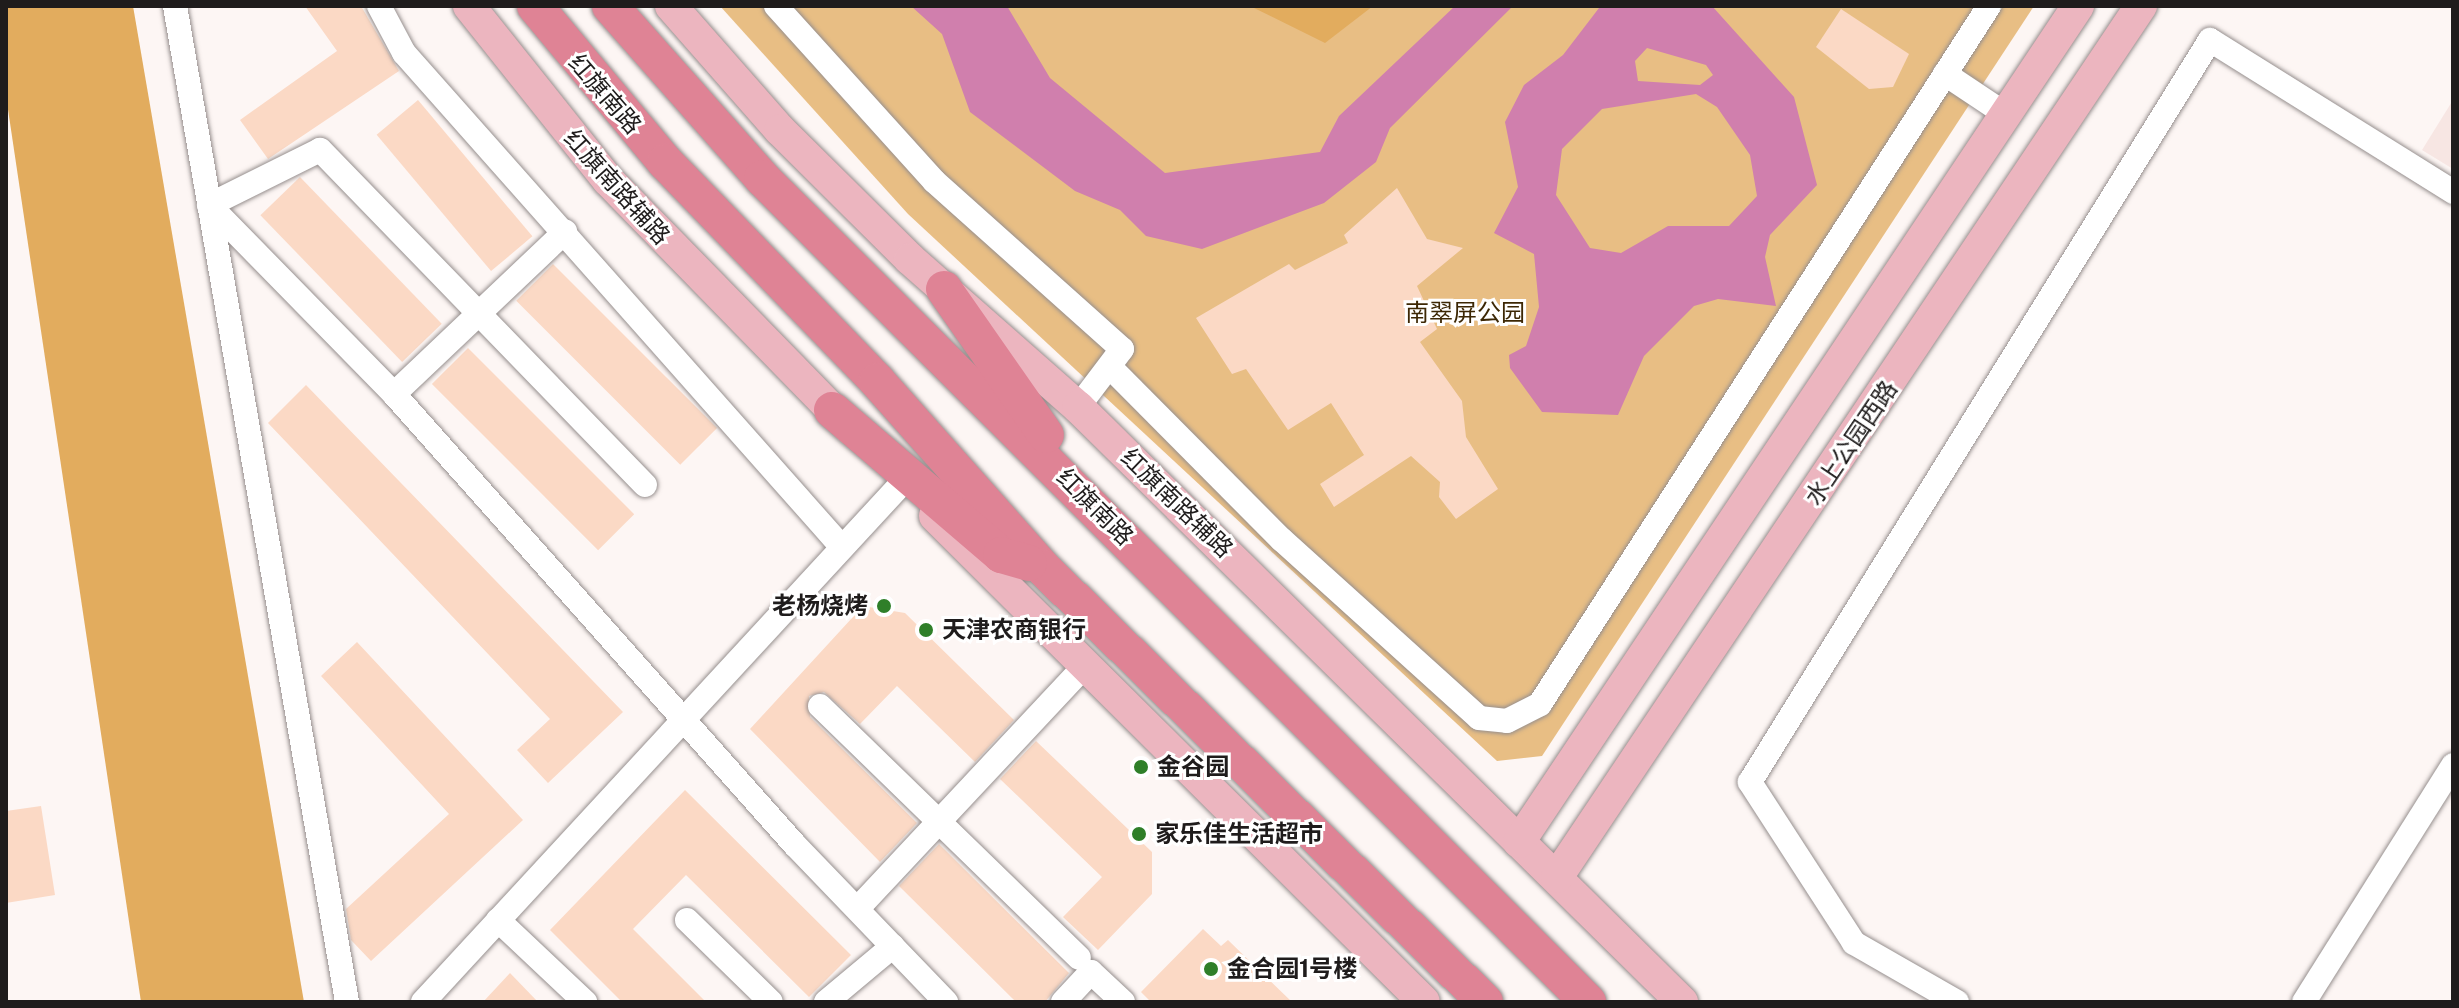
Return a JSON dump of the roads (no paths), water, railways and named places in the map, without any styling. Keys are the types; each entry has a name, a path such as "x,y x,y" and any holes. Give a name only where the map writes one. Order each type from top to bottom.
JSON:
{"highway":[{"name":"红旗南路","path":"535,6 665,162 877,381 1042,567 1485,1002"},
{"name":"红旗南路","path":"610,6 840,256 1588,1002"},
{"path":"944,289 1108,520"},
{"path":"832,410 1001,555 1042,567"}],"main road":[{"name":"红旗南路辅路","path":"469,6 608,180 1083,668 1424,1002"},
{"name":"红旗南路辅路","path":"671,6 780,130 944,289 1078,407 1682,1002"},
{"path":"1519,842 2078,6"},
{"name":"水上公园西路","path":"1557,877 2141,6"}],"street":[{"path":"175,6 347,1002"},
{"path":"379,6 404,53 841,546"},
{"path":"776,6 934,181 1122,349 1111,368 1078,407"},
{"path":"1111,368 1281,539 1479,718 1507,721 1540,704 1989,6"},
{"path":"1957,1002 1854,943 1750,782 2210,40 2453,192"},
{"path":"1945,74 2005,114"},
{"path":"209,205 320,150 645,485"},
{"path":"209,205 394,394 795,845 860,906 946,1002"},
{"path":"394,394 565,232"},
{"path":"423,1002 903,482"},
{"path":"860,906 1083,668"},
{"path":"820,706 1079,958"},
{"path":"2304,1002 2453,765"},
{"path":"498,920 585,1002"},
{"path":"687,920 771,1002"},
{"path":"826,1002 893,946"},
{"path":"1063,1002 1091,972 1123,1002"}],"place":[{"name":"老杨烧烤","path":"884,606"},
{"name":"天津农商银行","path":"926,630"},
{"name":"金谷园","path":"1141,767"},
{"name":"家乐佳生活超市","path":"1139,834"},
{"name":"金合园1号楼","path":"1211,969"}],"park label":[{"name":"南翠屏公园","path":"1465,313"}]}
